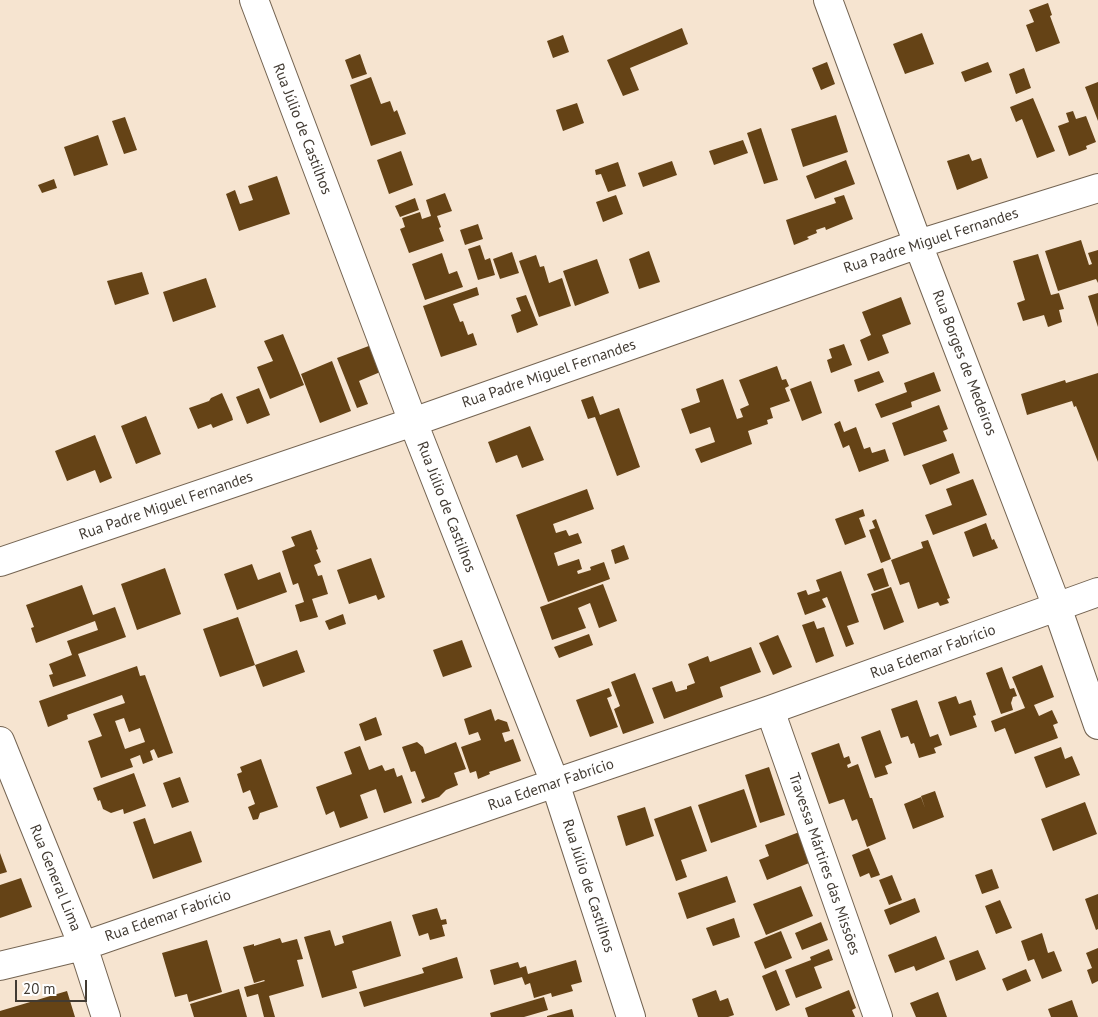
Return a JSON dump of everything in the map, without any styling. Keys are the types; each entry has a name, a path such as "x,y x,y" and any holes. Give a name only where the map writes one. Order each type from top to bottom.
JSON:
{"street":[{"name":"Rua Júlio de Castilhos","path":"254,0 413,422 555,783 631,1017"},
{"name":"Rua Borges de Medeiros","path":"828,0 918,244 1057,607 1098,726"},
{"name":"Rua Padre Miguel Fernandes","path":"0,562 413,422 918,244 1098,188"},
{"name":"Rua Edemar Fabrício","path":"0,966 83,946 770,710 1098,592"},
{"name":"Travessa Mártires das Missões","path":"770,710 878,1017"},
{"name":"Rua General Lima","path":"0,741 83,946 106,1017"}],"building":[{"path":"1048,3 1052,15 1050,16 1060,43 1036,52 1026,25 1034,22 1029,10"},
{"path":"682,28 688,44 630,68 639,90 623,96 607,60"},
{"path":"922,33 934,64 905,74 893,44"},
{"path":"563,35 569,52 553,58 547,41"},
{"path":"360,54 367,74 352,79 345,60"},
{"path":"827,62 835,84 821,90 812,68"},
{"path":"988,62 992,72 965,82 961,72"},
{"path":"1024,68 1031,88 1016,94 1009,74"},
{"path":"371,77 381,104 390,101 394,112 397,110 406,134 371,146 350,85"},
{"path":"1098,82 1098,121 1085,87"},
{"path":"1033,98 1055,151 1037,158 1022,119 1016,122 1010,107"},
{"path":"577,103 584,123 563,131 556,110"},
{"path":"1073,111 1076,119 1086,116 1096,142 1086,146 1087,149 1069,156 1058,126 1069,122 1066,113"},
{"path":"836,115 848,152 803,167 791,129"},
{"path":"125,117 137,150 124,154 112,121"},
{"path":"761,128 778,180 764,184 747,133"},
{"path":"98,135 108,165 74,176 64,147"},
{"path":"743,140 748,153 714,165 709,151"},
{"path":"401,151 413,185 389,194 377,160"},
{"path":"969,154 972,161 981,158 988,178 957,190 947,161"},
{"path":"846,160 855,184 815,199 806,176"},
{"path":"672,161 677,175 643,187 638,173"},
{"path":"618,162 626,186 608,192 601,174 596,175 595,170"},
{"path":"277,176 290,214 239,231 226,194 235,190 240,204 253,200 248,186"},
{"path":"54,179 57,188 42,193 38,185"},
{"path":"445,193 452,211 437,216 444,241 409,253 400,229 405,227 402,218 420,212 422,219 431,216 426,200"},
{"path":"616,195 623,214 603,222 596,202"},
{"path":"844,195 853,219 826,230 825,227 816,230 817,233 807,237 809,239 794,245 786,220 836,203 834,198"},
{"path":"415,198 419,210 400,217 395,206"},
{"path":"478,224 483,239 465,245 460,230"},
{"path":"1081,240 1089,265 1092,264 1088,253 1098,250 1098,283 1096,279 1058,291 1045,251"},
{"path":"480,245 485,260 490,258 495,275 478,280 468,249"},
{"path":"649,251 660,282 639,289 629,259"},
{"path":"512,252 519,273 500,279 493,259"},
{"path":"442,253 449,274 457,271 463,287 425,300 412,264"},
{"path":"1038,254 1051,295 1059,293 1064,309 1059,310 1062,322 1048,327 1044,315 1023,321 1017,303 1025,300 1013,261"},
{"path":"536,255 540,267 544,266 549,283 562,278 571,306 539,317 519,261"},
{"path":"597,259 609,293 575,306 563,271"},
{"path":"142,272 149,294 115,305 107,281"},
{"path":"206,278 216,307 173,322 163,292"},
{"path":"477,287 479,295 453,304 460,322 463,321 468,335 473,333 477,345 441,357 423,306"},
{"path":"1098,293 1098,327 1088,296"},
{"path":"526,295 538,325 517,333 511,315 521,311 516,298"},
{"path":"901,297 911,324 882,335 889,353 868,361 860,340 871,335 862,312"},
{"path":"283,334 304,385 270,399 257,367 273,361 264,341"},
{"path":"374,344 385,370 359,381 368,404 357,408 337,358"},
{"path":"844,344 852,365 831,373 827,360 832,358 829,349"},
{"path":"332,361 351,411 320,423 301,374"},
{"path":"777,366 782,380 786,379 789,386 785,388 790,401 770,408 773,418 767,420 768,424 748,431 752,444 701,463 695,449 715,442 710,427 690,434 681,409 700,402 696,389 723,379 737,419 743,417 740,409 749,405 739,380"},
{"path":"879,371 884,382 858,392 854,380"},
{"path":"934,372 941,391 911,402 912,407 881,418 875,404 907,392 904,383"},
{"path":"1098,373 1098,462 1076,406 1074,407 1072,401 1027,415 1021,394 1065,380 1066,383"},
{"path":"811,381 822,413 802,421 790,389"},
{"path":"259,388 270,415 247,424 236,397"},
{"path":"222,393 233,420 213,428 211,424 198,429 189,408 209,401 211,398"},
{"path":"593,396 600,415 619,408 640,467 617,476 595,417 588,419 581,400"},
{"path":"939,405 948,429 943,431 947,441 904,456 892,423"},
{"path":"146,416 161,454 136,464 121,426"},
{"path":"840,421 844,432 856,427 864,449 870,447 872,453 885,449 889,461 859,472 849,445 843,448 834,424"},
{"path":"530,426 544,460 522,468 517,455 496,463 488,442"},
{"path":"95,435 112,478 100,483 95,470 67,481 55,451"},
{"path":"953,453 960,473 930,485 922,465"},
{"path":"973,479 987,515 933,535 925,515 952,505 946,489"},
{"path":"587,489 594,509 553,524 556,533 566,530 569,536 578,533 582,543 554,553 558,566 579,559 582,569 577,571 578,574 591,570 590,567 604,562 610,579 548,602 516,515"},
{"path":"863,509 865,516 859,518 866,537 845,545 835,519"},
{"path":"876,519 891,559 881,563 869,530 875,528 872,521"},
{"path":"986,523 992,540 994,539 998,548 973,557 964,532"},
{"path":"311,530 321,562 314,565 318,576 322,575 328,594 312,599 318,617 300,622 295,605 304,602 298,583 293,585 282,551 295,546 291,537"},
{"path":"928,540 950,598 947,599 949,603 940,606 938,602 918,609 909,582 900,585 891,560 923,548 921,542"},
{"path":"624,545 629,559 615,564 611,550"},
{"path":"371,558 385,597 378,600 376,595 349,604 337,570"},
{"path":"252,564 258,580 280,572 287,592 237,610 224,574"},
{"path":"165,568 181,614 137,630 121,584"},
{"path":"883,568 889,586 874,591 867,574"},
{"path":"841,571 859,622 847,626 854,644 846,647 827,597 822,599 826,607 805,615 797,593 806,590 808,595 820,591 816,580"},
{"path":"603,584 617,621 599,628 590,603 578,608 586,628 552,640 540,607"},
{"path":"82,585 93,615 115,607 126,637 78,654 86,676 53,687 49,675 53,674 49,664 72,655 67,641 98,630 95,621 36,643 31,628 34,627 26,605"},
{"path":"891,587 904,622 884,630 871,594"},
{"path":"343,614 346,624 329,630 325,621"},
{"path":"238,617 255,665 220,677 203,629"},
{"path":"814,621 817,629 824,627 834,656 816,663 802,625"},
{"path":"589,634 593,645 559,658 554,647"},
{"path":"778,635 792,667 773,675 759,643"},
{"path":"462,640 472,667 443,677 433,650"},
{"path":"751,647 761,672 720,687 723,697 664,719 652,688 672,681 676,692 687,689 687,686 695,683 688,664 708,656 710,662"},
{"path":"297,650 305,672 263,687 255,665"},
{"path":"1042,665 1054,697 1034,705 1039,716 1052,710 1058,723 1053,725 1058,738 1015,754 1005,728 995,732 991,721 1025,708 1012,677"},
{"path":"137,666 140,676 145,675 173,753 158,758 154,749 150,751 153,760 143,764 140,755 130,759 133,767 101,778 88,741 102,736 93,714 125,703 122,695 67,715 68,719 48,727 39,701","holes":["124,718 129,732 140,728 145,742 125,749 115,721"]},
{"path":"1002,667 1010,689 1014,688 1017,696 1013,697 1011,703 1013,710 1001,714 986,673"},
{"path":"635,673 654,723 623,734 614,709 620,706 611,682"},
{"path":"609,688 612,696 607,698 618,727 590,737 576,700"},
{"path":"956,696 959,704 971,700 976,715 973,716 977,727 950,736 938,702"},
{"path":"917,700 930,737 938,734 942,745 934,748 936,753 919,758 914,743 911,744 908,736 901,738 891,709"},
{"path":"491,709 495,721 498,719 507,722 510,731 502,733 505,742 513,739 521,761 489,772 490,774 478,779 476,771 470,773 461,747 481,740 478,732 469,735 464,719"},
{"path":"376,717 382,735 365,741 359,724"},
{"path":"880,730 892,763 885,766 888,774 875,778 861,737"},
{"path":"417,742 423,747 425,754 456,742 466,769 454,773 458,785 446,790 439,797 422,803 421,800 425,798 415,771 411,772 402,747"},
{"path":"839,743 844,758 849,756 851,763 847,765 848,768 858,764 886,839 867,847 857,819 852,821 844,799 829,804 811,753"},
{"path":"360,746 369,770 382,765 385,771 394,768 397,777 402,775 412,803 384,813 376,789 360,795 368,818 340,828 334,811 326,815 316,787 352,774 344,752"},
{"path":"1061,747 1065,759 1072,756 1080,775 1046,788 1034,757"},
{"path":"261,759 278,807 260,813 258,819 253,820 248,807 255,804 250,790 243,793 237,774 242,772 240,767"},
{"path":"769,767 785,815 760,823 745,775"},
{"path":"134,773 146,806 124,814 123,809 111,813 103,809 93,788"},
{"path":"180,777 189,802 172,808 163,783"},
{"path":"744,789 757,827 711,843 698,805"},
{"path":"935,791 944,817 913,829 904,804 921,797 925,808 921,796"},
{"path":"1085,802 1097,834 1053,851 1041,819"},
{"path":"691,806 707,851 681,860 687,877 676,881 654,819"},
{"path":"645,807 654,836 626,846 617,816"},
{"path":"145,818 154,844 191,831 202,862 153,879 133,822"},
{"path":"802,831 814,861 767,880 759,860 769,856 765,845"},
{"path":"869,848 880,875 871,878 869,873 860,877 852,855"},
{"path":"0,853 7,872 0,874"},
{"path":"992,869 999,888 982,894 975,875"},
{"path":"892,875 902,900 889,905 879,880"},
{"path":"727,876 736,902 687,919 678,893"},
{"path":"21,878 32,907 0,918 0,885"},
{"path":"801,886 813,916 766,935 753,904"},
{"path":"1098,894 1098,929 1096,930 1085,899"},
{"path":"915,898 920,912 890,925 884,910"},
{"path":"1000,900 1012,928 996,934 985,906"},
{"path":"437,908 441,920 446,919 447,924 442,925 445,936 430,940 428,933 419,936 412,915"},
{"path":"734,918 740,937 713,946 706,928"},
{"path":"391,921 401,956 352,971 357,988 322,998 304,937 330,930 335,946 344,943 342,936"},
{"path":"821,922 828,940 802,950 795,933"},
{"path":"781,931 792,958 765,969 754,942"},
{"path":"1042,933 1048,953 1054,951 1062,971 1042,979 1034,959 1028,961 1021,941"},
{"path":"936,936 945,959 916,971 914,966 895,973 888,955"},
{"path":"280,938 282,943 297,939 303,959 297,960 304,986 269,996 275,1017 264,1017 258,994 247,997 244,987 265,981 254,983 243,947 254,944 254,946"},
{"path":"207,940 222,992 189,1002 187,994 175,997 162,953"},
{"path":"1098,948 1098,981 1092,984 1087,970 1092,968 1086,953"},
{"path":"829,949 833,960 814,967 822,988 796,998 785,970 811,960 810,957"},
{"path":"978,950 986,969 956,981 949,961"},
{"path":"457,957 463,978 364,1007 359,992 424,973 422,968"},
{"path":"576,960 582,982 571,985 573,991 552,997 551,993 534,998 530,983 525,985 522,977 494,985 490,970 518,962 520,968 526,966 528,974"},
{"path":"1026,969 1031,981 1007,991 1002,979"},
{"path":"776,970 790,1005 776,1011 762,976"},
{"path":"239,989 247,1017 194,1017 190,1004"},
{"path":"716,990 720,1001 728,998 734,1015 728,1017 698,1017 692,999"},
{"path":"849,990 856,1008 852,1010 855,1017 808,1017 805,1008"},
{"path":"67,991 75,1017 0,1017 0,1011"},
{"path":"938,992 947,1017 916,1017 910,1003"},
{"path":"544,997 548,1010 524,1017 491,1017 490,1013"},
{"path":"1072,1000 1078,1017 1051,1017 1048,1009"},
{"path":"572,1009 574,1017 547,1017 547,1016"}]}
